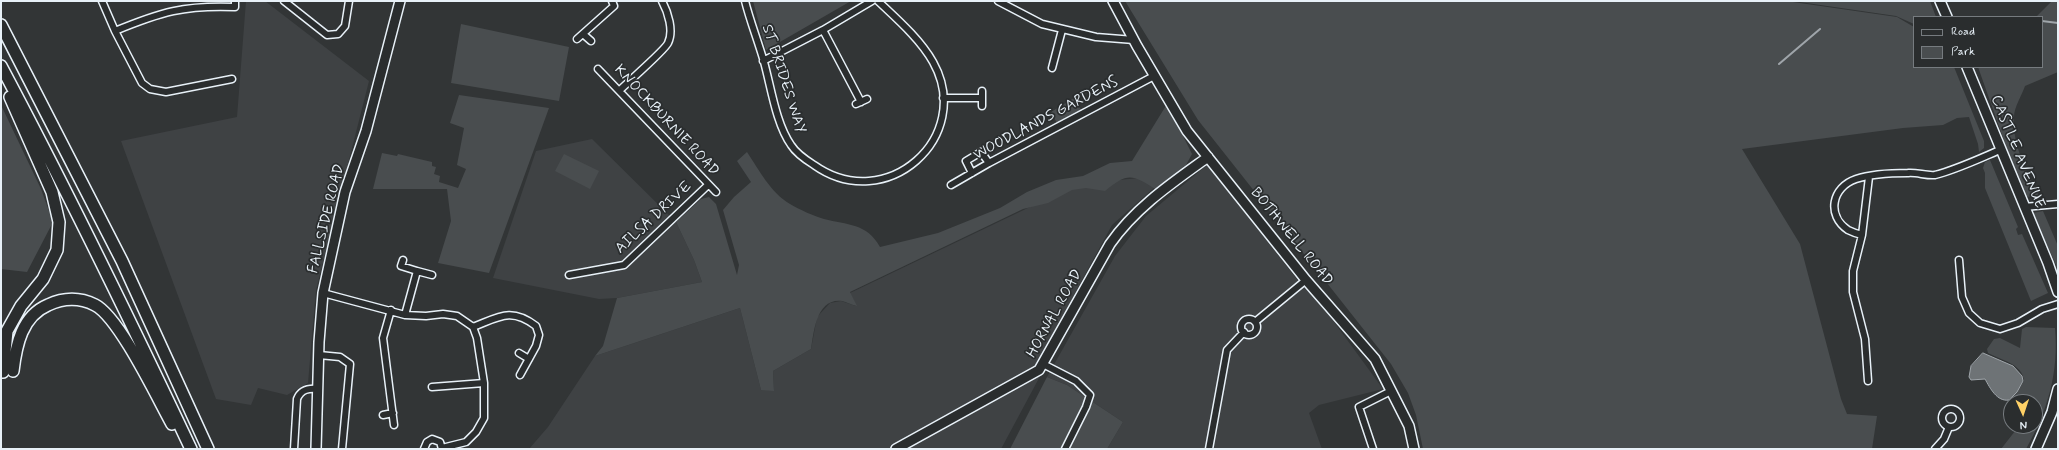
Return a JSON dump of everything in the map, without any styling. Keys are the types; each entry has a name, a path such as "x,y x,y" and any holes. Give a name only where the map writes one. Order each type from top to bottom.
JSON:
{"highway":[{"path":"1,25 122,261 208,449"},
{"path":"1,66 57,172 134,328 191,449"},
{"path":"1,76 52,192 59,222 57,250 43,279 20,306 7,331 8,371 22,329 39,309 59,300 77,299 96,305 119,328 186,449"}],"street":[{"path":"102,1 115,31 142,83 150,89 166,92 232,79"},
{"path":"284,1 327,35 338,34 345,26 348,1"},
{"name":"FALLSIDE ROAD","path":"316,449 319,355 323,293 345,192 366,131 400,1"},
{"path":"578,39 614,6 612,1"},
{"path":"620,90 668,43 670,29 666,8 662,1"},
{"name":"ST BRIDES WAY","path":"745,1 780,120 791,145 806,160 826,174 845,180 863,182 887,179 906,169 922,157 938,130 943,98 940,80 933,62 921,46 878,1"},
{"path":"763,61 823,30 872,1"},
{"path":"998,1 1029,19 1062,30 1135,43"},
{"name":"BOTHWELL ROAD","path":"1113,1 1135,43 1187,131 1306,280 1375,359 1409,426 1414,449"},
{"path":"1940,1 1947,16"},
{"path":"115,31 151,16 178,9 235,4"},
{"path":"823,30 862,102"},
{"path":"1052,68 1062,30"},
{"path":"585,32 591,41"},
{"name":"CASTLE AVENUE","path":"1967,68 2048,263 2058,292"},
{"name":"KNOCKBURNIE ROAD","path":"598,69 620,90 716,192"},
{"name":"WOODLANDS GARDENS","path":"951,186 989,163 1154,76"},
{"path":"982,91 982,106"},
{"path":"943,98 982,98"},
{"path":"1862,235 1848,230 1840,222 1835,210 1835,194 1845,183 1858,178 1908,172 1932,175 1956,169 2000,150"},
{"path":"972,173 966,161 981,152 989,163"},
{"name":"HORNAL ROAD","path":"896,449 1039,370 1110,244 1122,227 1165,188 1208,157"},
{"path":"1868,381 1865,340 1853,292 1853,271 1862,235 1869,177"},
{"name":"AILSA DRIVE","path":"569,275 624,266 708,185"},
{"path":"2024,206 2058,204"},
{"path":"403,260 401,266 432,275"},
{"path":"1959,260 1962,297 1969,313 1980,324 2000,329 2018,323 2042,310 2058,304"},
{"path":"406,314 417,271"},
{"path":"1255,322 1306,280"},
{"path":"323,293 406,314 426,316 443,314 457,316 473,327 477,338 484,383 484,418 476,432 466,442 442,448 440,442 432,439 427,442 424,449"},
{"path":"391,310 383,338 394,425"},
{"path":"473,327 499,316 512,314 522,317 536,326 539,335 536,346 520,374"},
{"path":"1250,319 1255,322 1257,326 1254,332 1249,334 1244,332 1242,327 1245,320 1250,319"},
{"path":"1209,449 1227,350 1244,332"},
{"path":"519,353 529,359"},
{"path":"319,355 340,357 350,364 342,449"},
{"path":"1043,364 1076,381 1090,395 1086,408 1065,449"},
{"path":"432,387 444,384 484,383"},
{"path":"294,449 297,399 300,393 305,390 318,389"},
{"path":"2036,449 2052,412 2058,389"},
{"path":"1373,449 1359,407 1391,391"},
{"path":"383,415 393,413"},
{"path":"1935,449 1944,439 1949,427"}],"shaded area":[{"path":"246,1 265,1 369,81 316,290 308,383 287,395 258,388 251,405 216,399 121,141 237,117"},
{"path":"592,139 676,222 694,260 702,282 617,298 599,299 493,278 536,151"},
{"path":"1207,165 1303,287 1318,300 1383,389 1319,405 1309,413 1322,449 1107,449 1123,422 1067,385 1047,377 1115,256 1146,216"},
{"path":"1139,178 1155,187 1112,225 1075,293 1038,380 1001,449 529,449 548,427 595,356 740,308 761,390 774,390 773,371 811,349 817,317 830,303 841,301 856,306 850,293 1078,184"},
{"path":"1983,353 2013,366 2022,376 2023,381 2015,394 2003,394 2003,400 2001,399 1997,397 1985,379 1971,380 1969,377 1971,366"}],"green space":[{"path":"753,1 851,1 766,50"},
{"path":"1125,1 1786,1 1897,17 1913,26 1913,68 1954,68 1984,141 1984,148 1979,152 1978,144 1969,117 1957,118 1943,125 1903,128 1742,149 1800,244 1841,399 1847,414 1877,416 1872,449 1423,449 1416,415 1408,393 1391,364 1198,120"},
{"path":"1793,1 1930,1 1936,16 1913,16 1913,24 1896,16"},
{"path":"2052,1 2058,1 2058,72 2025,86 2014,113 2015,138 2021,158 2039,196 2024,197 1978,68 2043,68 2043,16 2037,16"},
{"path":"461,24 569,47 559,101 451,83"},
{"path":"459,95 549,108 489,273 438,263 451,221 447,189 373,189 382,153 397,156 398,154 432,162 432,166 436,167 434,174 440,176 439,182 458,188 466,169 457,165 464,128 450,123"},
{"path":"1074,98 1081,110 1057,123 1051,112"},
{"path":"1167,104 1192,154 1186,165 1155,189 1141,180 1130,178 1119,181 1105,191 1086,188 1072,190 1048,203 1023,209 850,292 857,306 842,301 833,302 822,310 815,326 811,349 773,371 774,391 761,390 740,308 595,356 603,346 617,298 702,282 694,260 676,222 701,199 709,197 716,204 737,275 739,265 723,210 734,197 751,182 737,161 747,152 766,181 777,194 790,204 824,219 863,229 875,239 880,247 938,233 1000,208 1027,192 1056,180 1083,176 1110,163 1132,161"},
{"path":"1,105 41,189 53,222 27,272 1,269"},
{"path":"564,154 599,171 590,189 555,171"},
{"path":"1990,160 2018,227 2016,229 2018,235 2022,234 2048,293 2031,301 1985,188 1985,173 1983,168 1985,162"},
{"path":"2043,211 2058,246 2058,277 2056,265 2033,213"},
{"path":"2026,327 2055,328 2056,344 2053,375 2043,412 2043,394 2015,394 2024,381 2020,370 2005,360 1988,353 1987,349 1994,339 2000,338 2020,348 2022,329"},
{"path":"1047,377 1067,385 1123,422 1107,449 1010,449"},
{"path":"2013,434 2034,434 2026,449 2001,449"}],"waterway":[{"path":"2043,21 2058,23"},
{"path":"1779,64 1820,29"}]}
